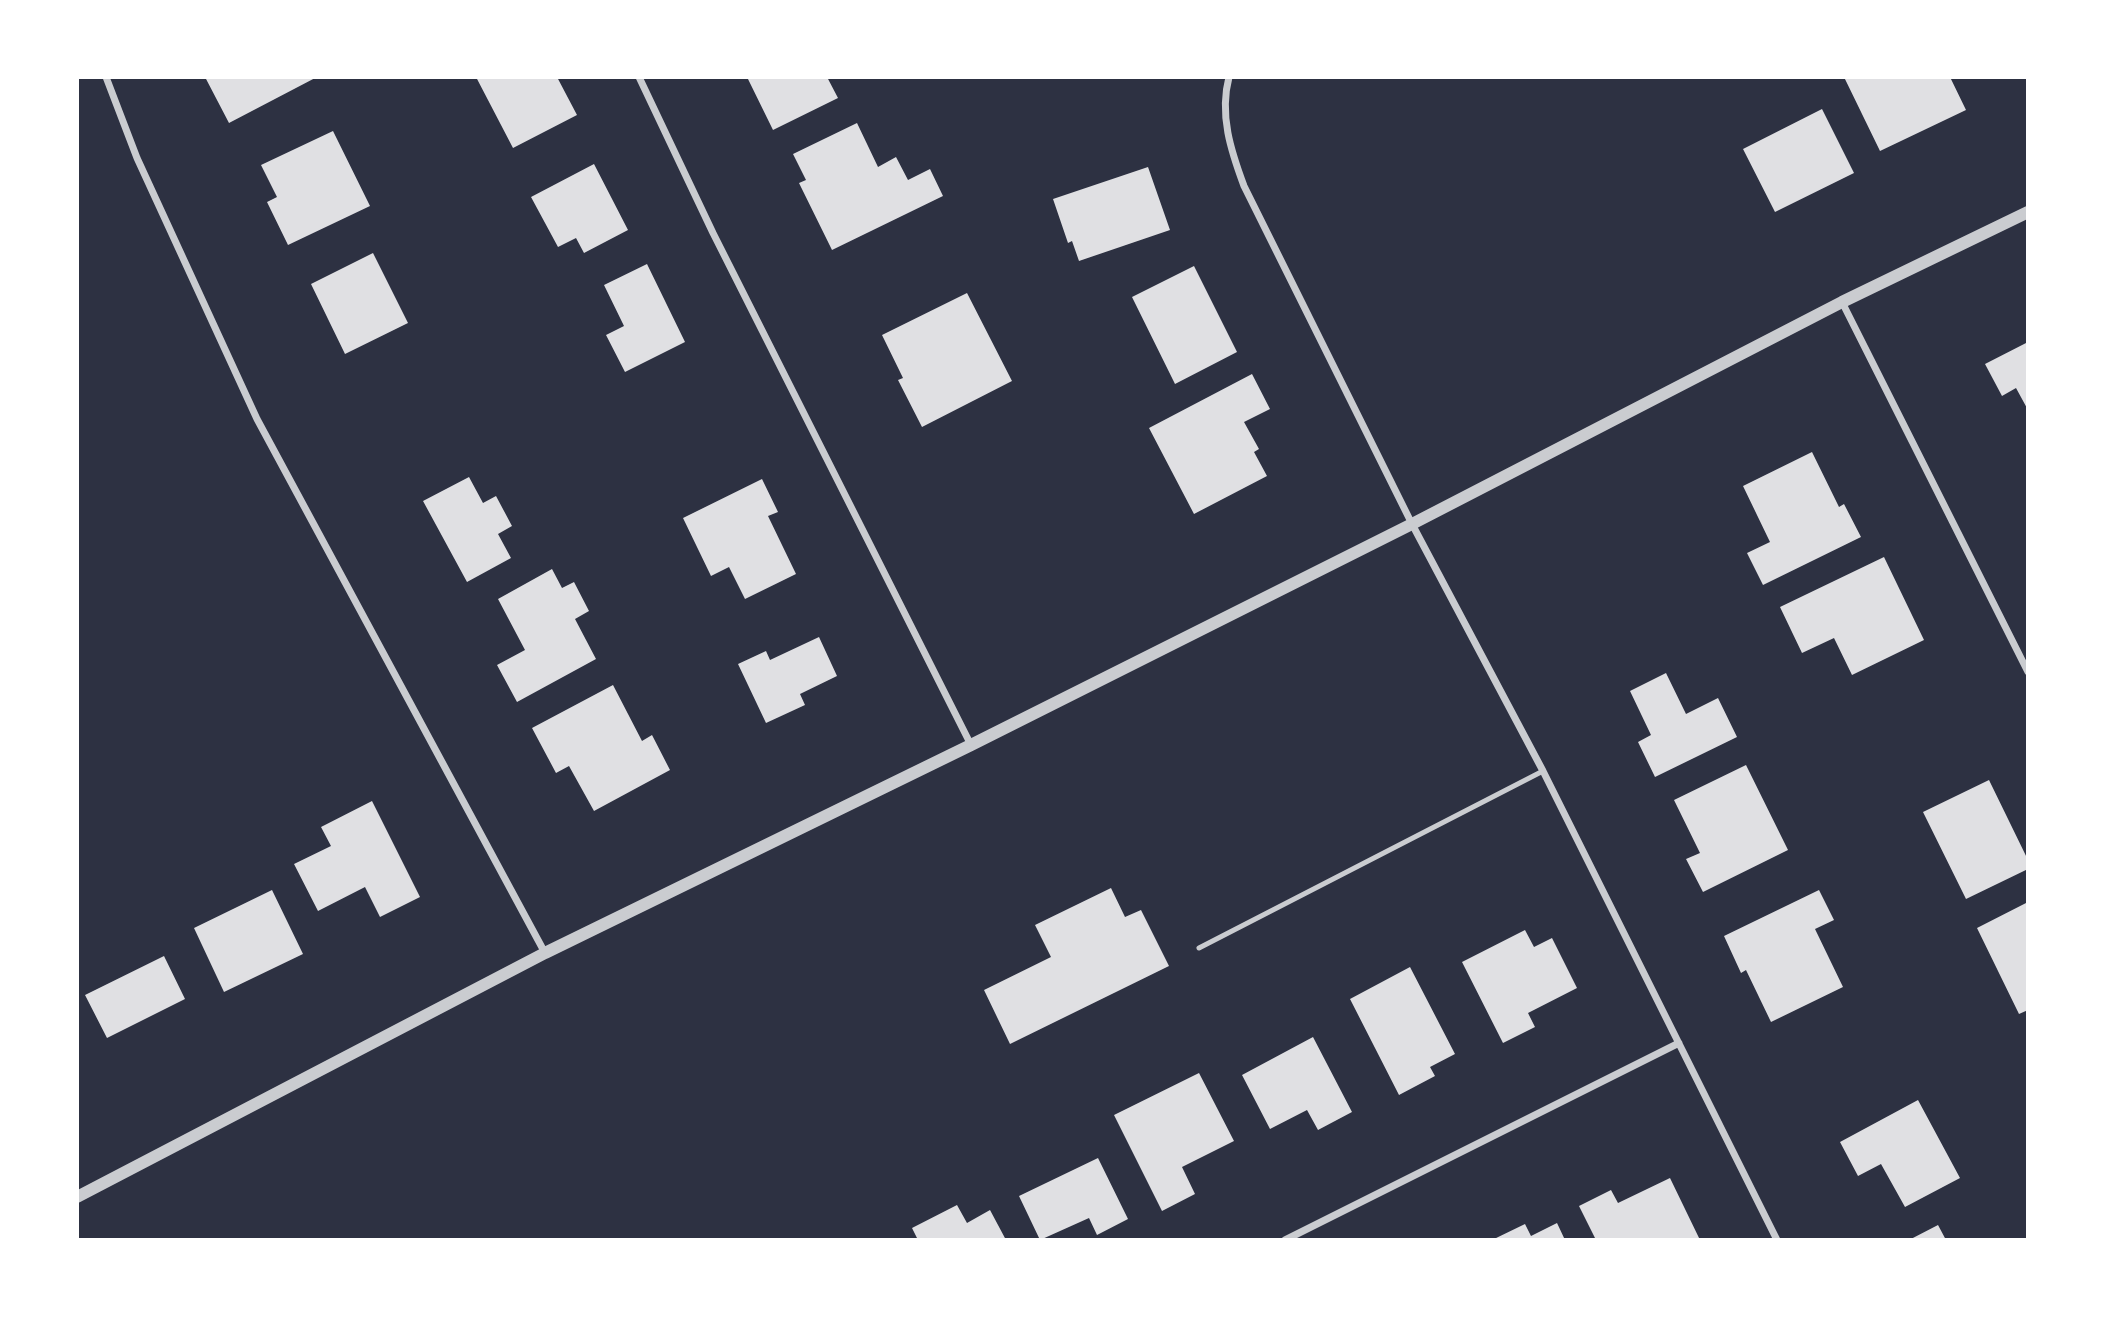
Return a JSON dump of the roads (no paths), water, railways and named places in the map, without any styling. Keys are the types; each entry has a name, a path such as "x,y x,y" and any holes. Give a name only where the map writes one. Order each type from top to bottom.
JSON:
{"street":[{"path":"106,77 137,158 257,419 545,953"},
{"path":"639,77 713,233 971,745"},
{"path":"1229,77 1225,109 1227,132 1244,186 1412,524 1543,771 1777,1240"},
{"path":"77,1197 545,953 971,745 1412,524 1842,302 2028,212"},
{"path":"1842,302 2028,672"},
{"path":"1285,1240 1679,1042"}],"lane":[{"path":"1199,948 1543,771"}]}
